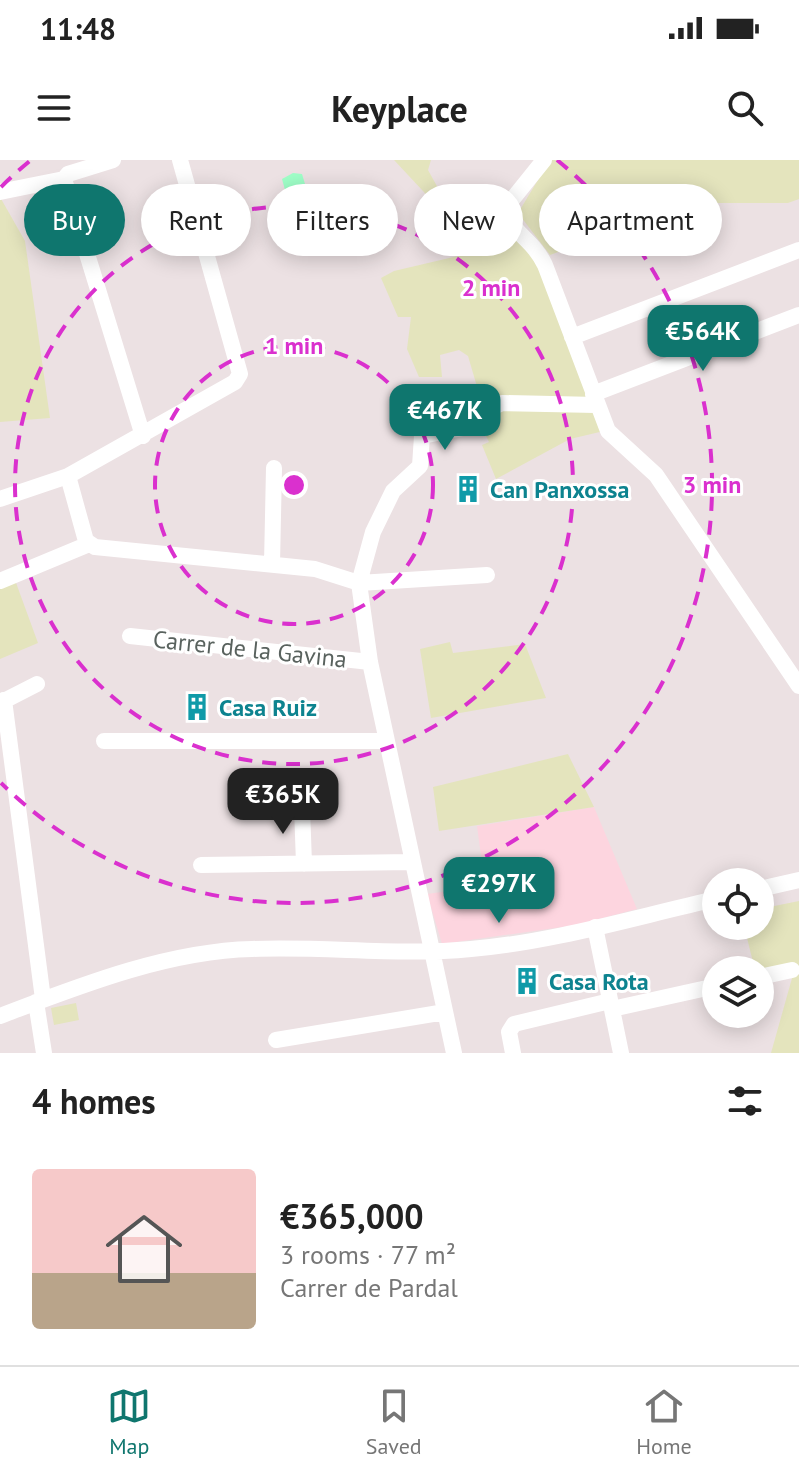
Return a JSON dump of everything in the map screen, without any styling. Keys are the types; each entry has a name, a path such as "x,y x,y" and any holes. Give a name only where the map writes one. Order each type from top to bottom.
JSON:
{"street":[{"path":"0,192 64,179 68,174 113,160"},
{"path":"0,499 68,476 235,382 240,364 180,160"},
{"path":"544,160 511,201 507,217 514,228 536,247 608,431 656,475 799,686"},
{"path":"64,179 143,436"},
{"path":"572,337 799,250"},
{"path":"454,1053 370,662 359,583 373,532 393,491 420,466 422,436 468,427 487,410 502,403 595,400 799,315"},
{"path":"272,564 274,468"},
{"path":"68,476 89,544"},
{"path":"0,581 89,544 315,569 359,583 487,575"},
{"name":"Carrer de la Gavina","path":"130,636 370,662"},
{"path":"37,684 2,702 44,1053"},
{"path":"104,741 386,741"},
{"path":"302,807 304,864"},
{"path":"201,865 411,862"},
{"path":"774,886 799,880"},
{"path":"0,1016 40,1001 201,954 251,948 433,952 531,940 702,902"},
{"path":"595,927 621,1053"},
{"path":"774,974 792,970"},
{"path":"513,1053 509,1032 514,1024 702,989"},
{"path":"276,1040 445,1012"}],"shaded area":[{"path":"394,160 431,160 428,170 436,184 416,184"},
{"path":"550,160 799,160 799,199 788,203 722,203 722,184 539,184 539,241 523,220 523,205"},
{"path":"293,173 302,174 305,184 283,184 282,179"},
{"path":"0,197 24,239 24,256 27,256 50,418 0,422"},
{"path":"523,242 533,250 591,399 483,407 468,356 459,350 440,355 442,377 419,377 407,349 411,317 398,317 381,278 394,271 458,256 523,256"},
{"path":"510,406 596,413 604,431 570,439 496,479 482,445 489,442 480,424 488,415"},
{"path":"15,580 38,643 0,659 0,586"},
{"path":"450,642 453,653 525,644 546,698 431,718 420,649"},
{"path":"568,754 594,807 439,831 433,787"},
{"path":"594,807 637,909 576,925 442,944 427,894 485,886 477,826"},
{"path":"799,901 799,1053 771,1053 796,964 774,967 774,956 752,956 748,940 774,940 774,906"},
{"path":"76,1003 79,1020 54,1025 51,1008"}],"place":[{"name":"Can Panxossa","path":"468,489"},
{"name":"Casa Ruiz","path":"197,707"},
{"name":"Casa Rota","path":"527,981"}]}
